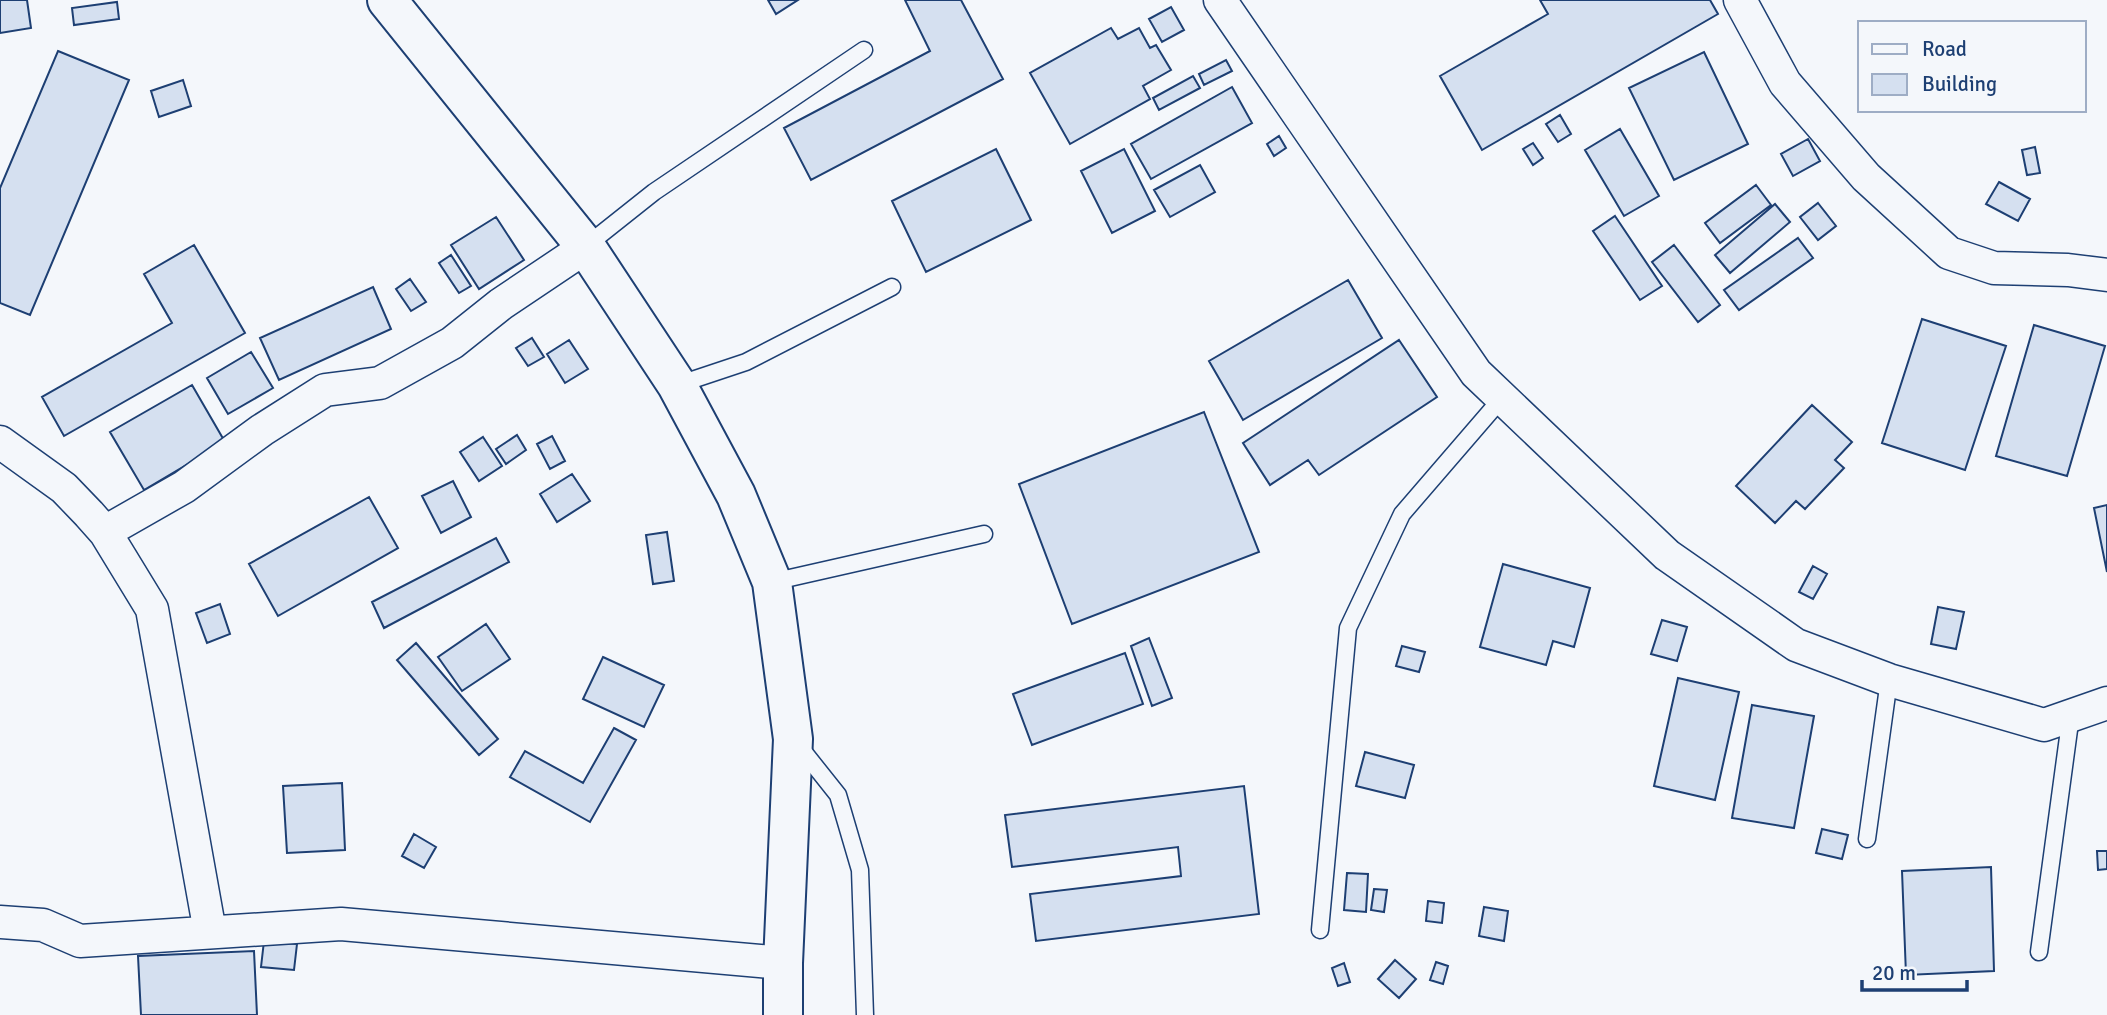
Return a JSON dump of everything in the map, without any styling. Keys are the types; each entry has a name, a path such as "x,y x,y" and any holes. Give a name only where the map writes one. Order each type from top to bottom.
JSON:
{"street":[{"path":"387,0 586,247 677,385 736,495 772,582 793,738 783,1015"},
{"path":"1220,0 1476,373 1667,555 1796,645 1889,680 2044,724 2107,703"},
{"path":"1740,0 1785,83 1866,177 1949,253 1994,268 2068,270 2107,275"},
{"path":"105,532 184,487 262,430 325,390 380,383 452,342 501,304 586,247"},
{"path":"0,442 64,488 105,532 152,609 210,932"},
{"path":"0,922 43,925 80,940 341,924 783,963"}],"lane":[{"path":"586,247 654,192 864,50"},
{"path":"677,385 746,362 892,286"},
{"path":"1320,930 1348,628 1402,514 1502,398"},
{"path":"772,582 984,534"},
{"path":"1867,839 1889,680"},
{"path":"2039,953 2071,715"},
{"path":"793,738 838,795 860,870 864,1015"}],"building":[{"path":"0,0 27,0 31,28 0,33"},
{"path":"768,0 798,0 776,14"},
{"path":"905,0 961,0 1003,79 811,180 784,128 930,51"},
{"path":"1540,0 1710,0 1718,14 1482,150 1440,76 1548,14"},
{"path":"117,2 119,19 74,25 72,8"},
{"path":"1171,7 1184,30 1162,42 1149,19"},
{"path":"1111,28 1118,39 1139,28 1150,48 1156,45 1171,70 1143,86 1150,99 1070,144 1030,73"},
{"path":"58,51 129,80 30,315 0,303 0,188"},
{"path":"1704,52 1748,144 1674,180 1629,88"},
{"path":"1226,60 1232,71 1204,85 1199,74"},
{"path":"1193,76 1200,88 1159,110 1153,98"},
{"path":"183,80 191,106 159,117 151,91"},
{"path":"1232,87 1252,123 1151,179 1131,144"},
{"path":"1560,115 1571,134 1558,142 1546,124"},
{"path":"1620,129 1659,196 1624,216 1585,150"},
{"path":"1279,136 1286,148 1274,156 1267,144"},
{"path":"1808,139 1820,161 1793,176 1781,154"},
{"path":"1533,143 1543,158 1533,165 1523,149"},
{"path":"2035,147 2040,173 2027,175 2022,150"},
{"path":"996,149 1031,220 926,272 892,201"},
{"path":"1124,149 1155,211 1112,233 1081,171"},
{"path":"1200,165 1215,192 1170,217 1154,190"},
{"path":"1999,182 2030,199 2018,221 1986,204"},
{"path":"1756,185 1771,205 1720,243 1705,223"},
{"path":"1818,203 1836,226 1818,240 1800,217"},
{"path":"1775,204 1790,222 1730,273 1715,255"},
{"path":"1615,216 1662,286 1640,300 1593,231"},
{"path":"496,217 524,260 479,289 451,245"},
{"path":"1798,238 1813,258 1739,310 1724,290"},
{"path":"194,245 245,333 64,436 42,397 172,323 144,274"},
{"path":"1674,245 1720,305 1698,322 1652,262"},
{"path":"451,255 471,286 459,293 439,263"},
{"path":"410,279 426,302 411,311 396,289"},
{"path":"1348,280 1382,338 1243,420 1209,361"},
{"path":"373,287 391,329 279,380 260,338"},
{"path":"1922,319 2006,346 1965,470 1882,443"},
{"path":"2034,325 2105,346 2067,476 1996,456"},
{"path":"532,338 544,357 528,366 516,348"},
{"path":"569,340 588,369 565,383 547,354"},
{"path":"1399,340 1437,397 1319,475 1308,460 1270,485 1243,443"},
{"path":"251,352 273,388 228,414 207,378"},
{"path":"192,385 225,442 144,490 110,432"},
{"path":"1812,405 1852,442 1835,460 1844,468 1805,509 1796,501 1775,523 1736,486"},
{"path":"1204,412 1259,552 1072,624 1019,484"},
{"path":"517,435 526,450 506,464 496,449"},
{"path":"552,436 565,461 550,469 537,444"},
{"path":"483,437 502,466 479,481 460,452"},
{"path":"572,474 590,501 557,522 540,494"},
{"path":"453,481 471,517 441,533 422,496"},
{"path":"369,497 398,548 278,616 249,564"},
{"path":"2107,505 2107,572 2094,508"},
{"path":"667,532 674,581 653,584 646,535"},
{"path":"496,538 509,562 384,628 372,602"},
{"path":"1503,564 1590,588 1574,647 1553,641 1546,665 1480,647"},
{"path":"1813,566 1827,574 1813,599 1799,592"},
{"path":"220,604 230,634 207,643 196,613"},
{"path":"1938,607 1964,612 1956,649 1931,644"},
{"path":"1662,620 1687,627 1677,661 1651,654"},
{"path":"486,624 510,659 462,691 438,657"},
{"path":"1149,638 1172,698 1152,706 1131,646"},
{"path":"416,643 498,739 479,755 397,660"},
{"path":"1402,646 1425,652 1419,672 1396,666"},
{"path":"1125,653 1143,704 1032,745 1013,694"},
{"path":"603,657 664,685 644,727 583,699"},
{"path":"1678,678 1739,692 1715,800 1654,786"},
{"path":"1752,705 1814,716 1794,828 1732,818"},
{"path":"614,728 636,740 590,822 510,777 525,751 583,783"},
{"path":"1365,752 1414,765 1405,798 1356,786"},
{"path":"342,783 345,850 287,853 283,786"},
{"path":"1244,786 1259,914 1036,941 1030,894 1181,876 1178,847 1012,867 1005,815"},
{"path":"1822,829 1848,835 1842,859 1816,853"},
{"path":"414,834 436,847 424,868 402,856"},
{"path":"2097,851 2107,851 2107,869 2098,870"},
{"path":"1991,867 1994,971 1906,975 1902,871"},
{"path":"1347,873 1368,874 1366,912 1344,910"},
{"path":"1374,889 1387,890 1384,912 1371,910"},
{"path":"1428,901 1444,903 1442,923 1426,921"},
{"path":"1484,907 1508,911 1504,941 1479,936"},
{"path":"264,941 297,944 294,970 261,967"},
{"path":"254,951 257,1015 141,1015 138,956"},
{"path":"1395,960 1416,979 1399,998 1378,979"},
{"path":"1436,962 1448,966 1443,984 1430,980"},
{"path":"1344,963 1350,982 1338,986 1332,968"}]}
